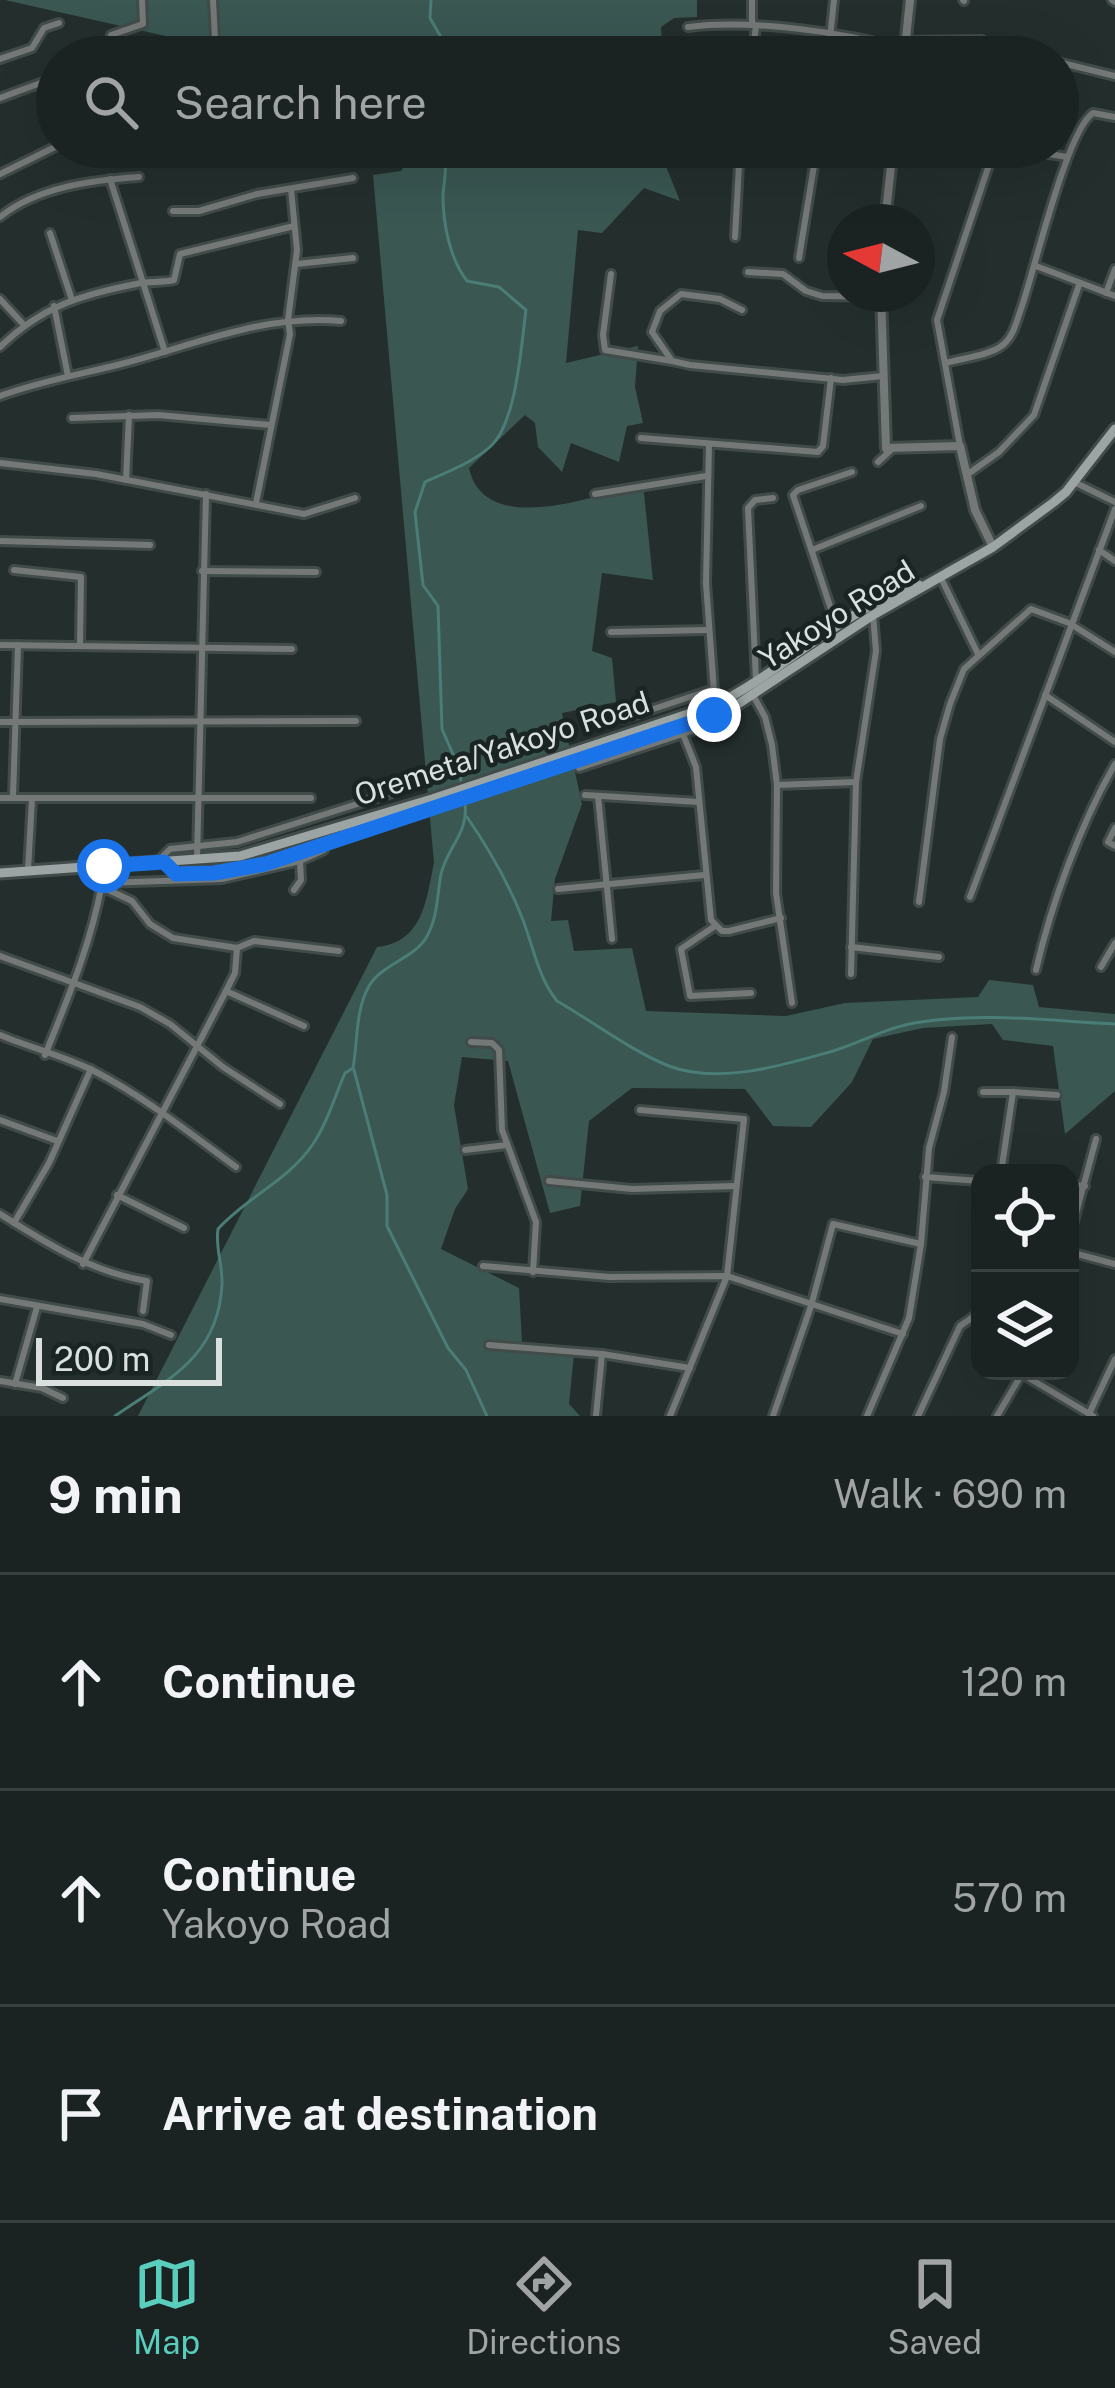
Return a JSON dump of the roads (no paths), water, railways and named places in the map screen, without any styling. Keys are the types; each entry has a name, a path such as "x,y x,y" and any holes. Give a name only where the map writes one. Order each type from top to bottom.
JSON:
{"main road":[{"path":"941,578 1054,502 1115,429"},
{"name":"Oremeta/Yakoyo Road","path":"0,873 161,862 197,854 240,856 646,733 756,683 882,598 941,578"},
{"name":"Yakoyo Road","path":"161,862 176,874 265,864 732,708 873,615 941,578"}],"street":[{"path":"111,36 143,24 142,0"},
{"path":"213,0 216,36"},
{"path":"752,0 755,36"},
{"path":"688,28 726,22 830,36 834,0"},
{"path":"906,36 910,0"},
{"path":"39,36 44,28 59,23"},
{"path":"0,59 32,48 36,41"},
{"path":"1079,67 1115,76"},
{"path":"0,98 36,85"},
{"path":"1079,134 1089,114 1115,117"},
{"path":"0,174 36,156"},
{"path":"735,237 739,168"},
{"path":"799,258 814,168"},
{"path":"887,204 891,168"},
{"path":"988,168 937,320 964,476 993,547"},
{"path":"946,363 998,348 1009,339 1064,168"},
{"path":"0,217 16,204 110,179 139,177"},
{"path":"173,211 199,211 257,194 353,178"},
{"path":"110,179 165,352"},
{"path":"256,503 290,334 296,264 291,189"},
{"path":"0,347 23,324 54,306 141,283 174,280 180,254 294,226"},
{"path":"50,233 72,301"},
{"path":"296,264 353,258"},
{"path":"1036,266 1115,296"},
{"path":"1106,293 1115,269"},
{"path":"748,272 782,274 806,291 827,296"},
{"path":"611,274 605,350 831,378 883,376"},
{"path":"964,476 999,452 1034,415 1079,285"},
{"path":"672,361 652,332 669,301 691,294 720,299 742,310"},
{"path":"0,299 23,324"},
{"path":"54,306 68,376"},
{"path":"881,312 886,448 890,451"},
{"path":"0,396 217,335 288,320 341,321"},
{"path":"641,438 818,452 823,446 831,378"},
{"path":"126,480 129,415"},
{"path":"73,418 206,417 271,424"},
{"path":"710,445 706,476 708,630 715,705"},
{"path":"878,462 890,451 960,446"},
{"path":"0,463 126,480 304,514 355,498"},
{"path":"837,626 793,495 852,472"},
{"path":"595,494 706,476"},
{"path":"970,897 1115,505 1074,482"},
{"path":"206,494 197,854 392,793"},
{"path":"756,683 748,508 754,500 773,498"},
{"path":"812,550 921,506"},
{"path":"0,542 150,545"},
{"path":"1099,550 1115,561"},
{"path":"14,570 81,577 80,643"},
{"path":"202,571 316,572"},
{"path":"941,578 978,654"},
{"path":"919,902 940,739 964,669 1031,608 1069,623 1115,652"},
{"path":"851,974 856,782 876,651 873,615"},
{"path":"611,632 708,630"},
{"path":"0,645 292,649"},
{"path":"13,798 19,645"},
{"path":"623,719 711,690"},
{"path":"1045,695 1115,742"},
{"path":"754,697 765,717 777,785 776,892 792,1003"},
{"path":"579,768 724,719 732,708"},
{"path":"0,722 356,721"},
{"path":"683,734 696,767 708,914 715,926 728,931 781,918"},
{"path":"1036,970 1044,934 1099,792 1115,764"},
{"path":"777,785 856,782"},
{"path":"585,795 699,802"},
{"path":"598,796 613,939"},
{"path":"0,798 311,798"},
{"path":"28,874 32,798"},
{"path":"1115,828 1108,842 1115,846"},
{"path":"45,1055 75,985 104,883 221,879 300,861 324,850"},
{"path":"294,890 301,880 300,861"},
{"path":"558,889 705,874"},
{"path":"102,887 132,901 150,924 173,938 237,948 254,941 339,951"},
{"path":"715,926 681,949 690,996 751,993"},
{"path":"1101,967 1115,943"},
{"path":"851,947 939,957"},
{"path":"83,1264 235,973 237,948"},
{"path":"0,956 140,1007 280,1104"},
{"path":"226,991 304,1026"},
{"path":"0,1035 91,1069 236,1167"},
{"path":"867,1416 903,1334 921,1244 925,1177 952,1037"},
{"path":"471,1042 492,1043 499,1050 500,1118 536,1222 532,1271"},
{"path":"14,1223 91,1069"},
{"path":"983,1092 1058,1094"},
{"path":"1002,1164 1013,1092"},
{"path":"640,1110 744,1119 727,1276 670,1416"},
{"path":"0,1120 57,1141"},
{"path":"1079,1206 1096,1139"},
{"path":"465,1150 507,1144"},
{"path":"925,1177 971,1180"},
{"path":"549,1181 632,1189 735,1186"},
{"path":"1079,1186 1085,1186"},
{"path":"117,1195 184,1228"},
{"path":"0,1214 83,1264 112,1276 147,1281 143,1311"},
{"path":"773,1416 833,1224 921,1244"},
{"path":"1079,1254 1115,1264"},
{"path":"483,1267 609,1276 727,1276 903,1334"},
{"path":"0,1299 143,1324 171,1335"},
{"path":"15,1384 37,1307"},
{"path":"918,1416 961,1325 971,1319"},
{"path":"489,1345 602,1354 690,1368"},
{"path":"596,1416 602,1354"},
{"path":"1033,1380 1075,1412 1091,1415 1115,1359"},
{"path":"998,1416 1018,1380"},
{"path":"0,1381 42,1388 63,1398"}],"waterway":[{"path":"431,0 430,18 440,36"},
{"path":"445,168 446,229 461,272 467,281 499,287 526,310 516,382 500,434 476,457 425,482 415,512 423,585 438,606 442,729 462,788"},
{"path":"115,1416 187,1364 211,1331 222,1285 218,1229 292,1168 318,1136 345,1073 353,1068 359,1016 369,986 421,945 430,930 441,874 461,832 465,804"},
{"path":"467,817 511,893 557,1001 669,1066 709,1074 751,1071 833,1051 898,1027 945,1019 1115,1024"},
{"path":"354,1070 387,1195 387,1226 487,1416"}]}
